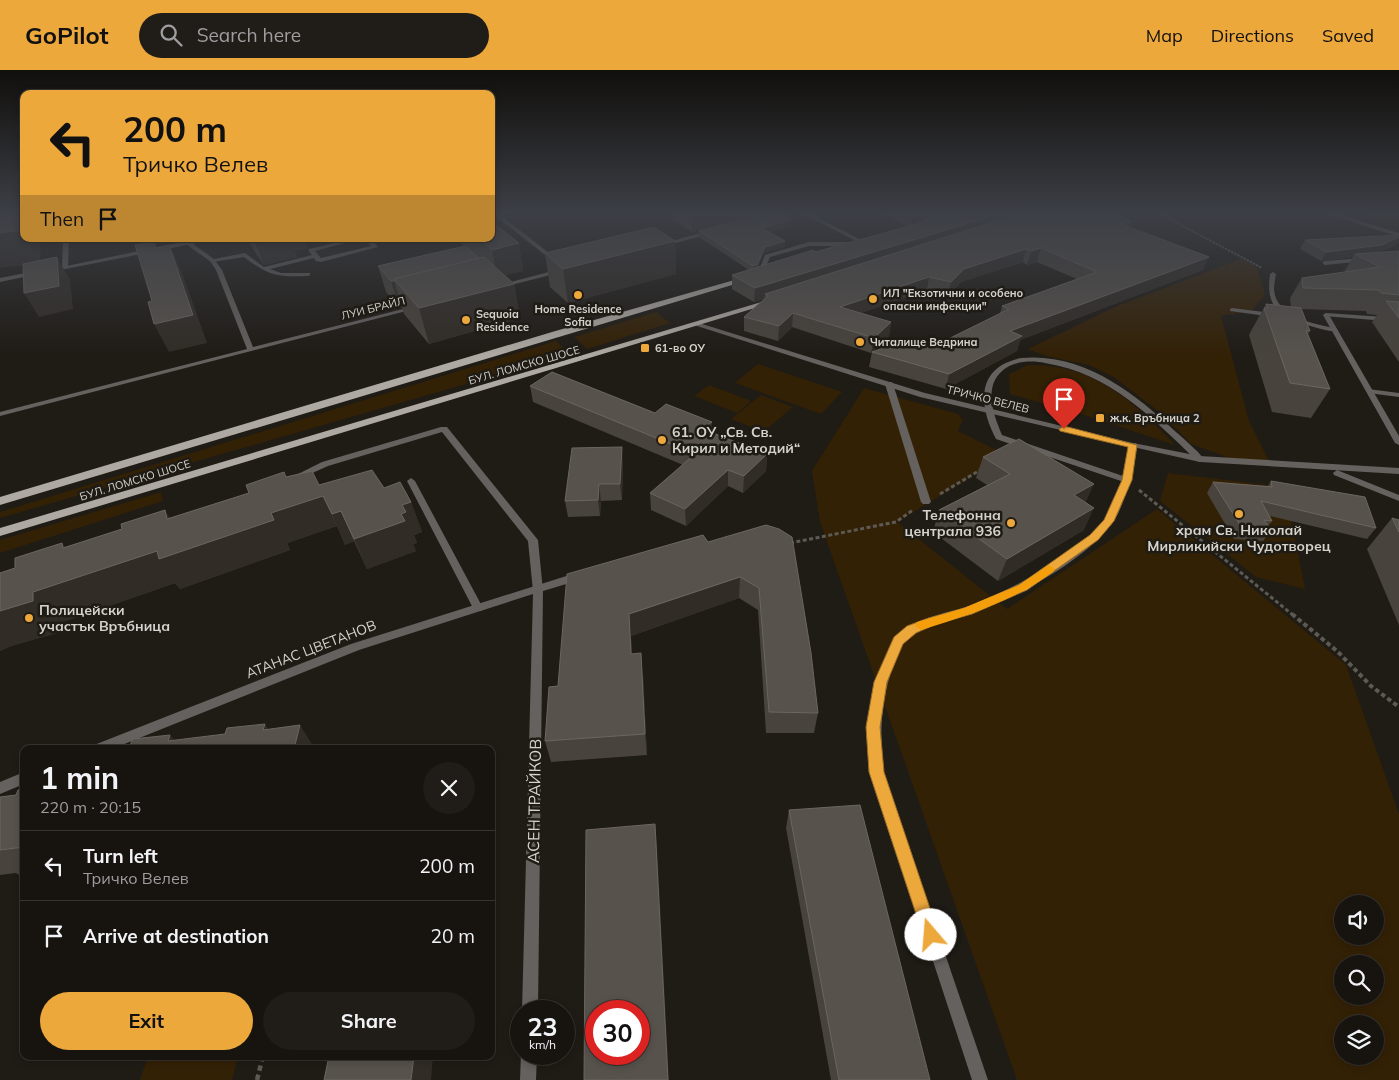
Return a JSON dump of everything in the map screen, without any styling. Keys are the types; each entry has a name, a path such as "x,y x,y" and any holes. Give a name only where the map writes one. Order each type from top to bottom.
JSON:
{"main road":[{"name":"БУЛ. ЛОМСКО ШОСЕ","path":"0,501 528,342 765,274"},
{"name":"БУЛ. ЛОМСКО ШОСЕ","path":"0,532 699,325 783,298"}],"street":[{"path":"65,261 65,268"},
{"path":"0,280 99,261"},
{"path":"213,261 219,270 251,350"},
{"path":"253,261 263,269 281,275 308,274"},
{"path":"263,269 295,261"},
{"path":"490,289 566,269 556,261"},
{"path":"765,274 766,261"},
{"path":"1325,263 1346,261"},
{"path":"1273,274 1270,286 1273,296 1280,312 1292,318"},
{"name":"ЛУИ БРАЙЛ","path":"0,414 423,306"},
{"path":"1232,310 1292,318 1335,330"},
{"path":"1399,320 1326,315 1399,443"},
{"name":"ТРИЧКО ВЕЛЕВ","path":"699,325 889,384 988,411 1200,459 1322,468 1399,471"},
{"path":"1127,480 999,437 988,411 987,399 990,381 998,370 1006,365 1035,360 1070,364 1087,370 1120,388 1200,459"},
{"path":"889,384 926,502"},
{"path":"1371,391 1399,395"},
{"name":"АСЕН ТРАЙКОВ","path":"284,482 326,464 444,429 533,540 538,590 530,1000"},
{"path":"980,1080 877,772 873,727 880,682 898,641 912,630 933,621 968,611 1023,588 1094,538 1109,521 1127,480 1133,445"},
{"path":"1322,468 1358,480 1399,498"},
{"path":"411,481 478,608"},
{"name":"АТАНАС ЦВЕТАНОВ","path":"108,745 355,647 592,572"},
{"path":"0,788 20,780"},
{"path":"528,1080 529,1065"}],"path":[{"path":"1249,261 1273,274"},
{"path":"784,544 896,522 983,468"},
{"path":"1127,480 1337,651 1370,686 1399,707"},
{"path":"257,1080 262,1060"}],"shaded area":[{"path":"1235,261 1245,261 1257,267 1265,295 1251,311 1221,316 1249,421 1269,461 1238,461 1191,444 1162,414 1114,377 1089,365 1046,356 1028,349 1115,307"},
{"path":"656,312 670,323 587,349 574,337"},
{"path":"556,341 570,354 0,518 0,512"},
{"path":"758,364 842,392 821,414 735,383"},
{"path":"1028,365 1051,366 1092,378 1128,400 1175,445 1081,414 1010,394 1009,374"},
{"path":"709,385 751,401 737,413 694,396"},
{"path":"864,388 958,414 963,420 958,431 1006,455 897,522 1007,609 1157,509 1346,665 1399,814 1399,1080 1017,1080 820,522 812,471"},
{"path":"761,395 793,407 763,432 731,419"},
{"path":"1168,473 1285,487 1305,589 1256,577 1160,501"},
{"path":"161,492 163,501 0,553 0,540"},
{"path":"147,1060 237,1060 232,1080 140,1080"}],"building":[{"path":"37,261 57,261 59,286 24,293 23,264"},
{"path":"140,261 175,261 193,315 154,324 148,302 152,301"},
{"path":"399,261 466,261 394,279 394,281 391,281 378,266"},
{"path":"467,261 489,261 514,284 419,308 394,279"},
{"path":"554,261 594,261 563,269"},
{"path":"745,261 759,261 757,265 753,266"},
{"path":"777,261 844,261 755,288 732,275"},
{"path":"869,261 988,261 964,269 951,282 929,277 840,307 891,322 874,338 793,313 779,326 744,317 768,296 765,294"},
{"path":"1072,261 1198,261 1010,331 1022,336 949,374 872,352 908,339 932,347 1009,309 1002,306 1097,272"},
{"path":"1369,261 1399,261 1399,295 1381,293 1379,290 1303,288 1302,278 1380,267"},
{"path":"1386,301 1399,302 1399,318"},
{"path":"1266,304 1301,308 1310,331 1306,330 1330,389 1290,383 1264,308 1268,308"},
{"path":"552,372 655,413 666,404 712,422 703,429 767,454 744,476 728,470 685,509 650,493 695,454 530,386"},
{"name":"Телефонна централа 936","path":"1019,439 1094,484 1074,495 1094,508 1007,559 939,510 1010,474 983,457"},
{"path":"622,447 620,484 599,484 598,500 565,501 572,448"},
{"path":"372,470 384,488 400,482 411,502 402,505 406,512 401,514 405,521 354,539 341,511 332,514 323,496 271,513 274,520 159,559 157,551 33,592 33,601 0,611 0,573 15,568 15,558 62,543 63,548 122,529 121,524 165,510 167,519 249,493 246,485 284,472 286,477 312,471 319,485"},
{"path":"1271,481 1365,497 1376,528 1261,501 1272,521 1264,520 1271,530 1242,528 1213,482 1272,487"},
{"path":"1392,518 1399,520 1399,532"},
{"path":"766,525 779,529 792,537 811,653 818,713 769,712 759,588 740,577 629,614 631,654 641,653 645,734 545,741 549,687 558,686 567,574 703,535 708,542"},
{"path":"265,724 263,730 300,725 295,745 130,745 133,739 170,735 168,741 225,734 227,728"},
{"path":"20,790 20,848 0,850 0,797 16,795"},
{"path":"860,805 930,1080 839,1080 789,810"},
{"path":"655,824 668,1080 584,1080 586,830"},
{"path":"328,1060 414,1060 411,1080 324,1080"}],"slow traffic":[{"path":"921,626 968,611 1002,595 1023,588 1049,569"}],"place":[{"name":"Home Residence Sofia","path":"578,295"},
{"name":"ИЛ \"Екзотични и особено опасни инфекции\"","path":"873,299"},
{"name":"Sequoia Residence","path":"466,320"},
{"name":"Читалище Ведрина","path":"860,342"},
{"name":"61-во ОУ","path":"645,348"},
{"name":"ж.к. Връбница 2","path":"1100,418"},
{"name":"61. ОУ „Св. Св. Кирил и Методий“","path":"662,440"},
{"name":"храм Св. Николай Мирликийски Чудотворец","path":"1239,514"},
{"name":"Телефонна централа 936","path":"1011,523"},
{"name":"Полицейски участък Връбница","path":"29,618"}],"route":[{"path":"931,935 877,772 873,727 880,682 898,641 912,630 933,621 968,611 1002,595 1023,588 1094,538 1109,521 1127,480 1133,445 1064,429"}]}
